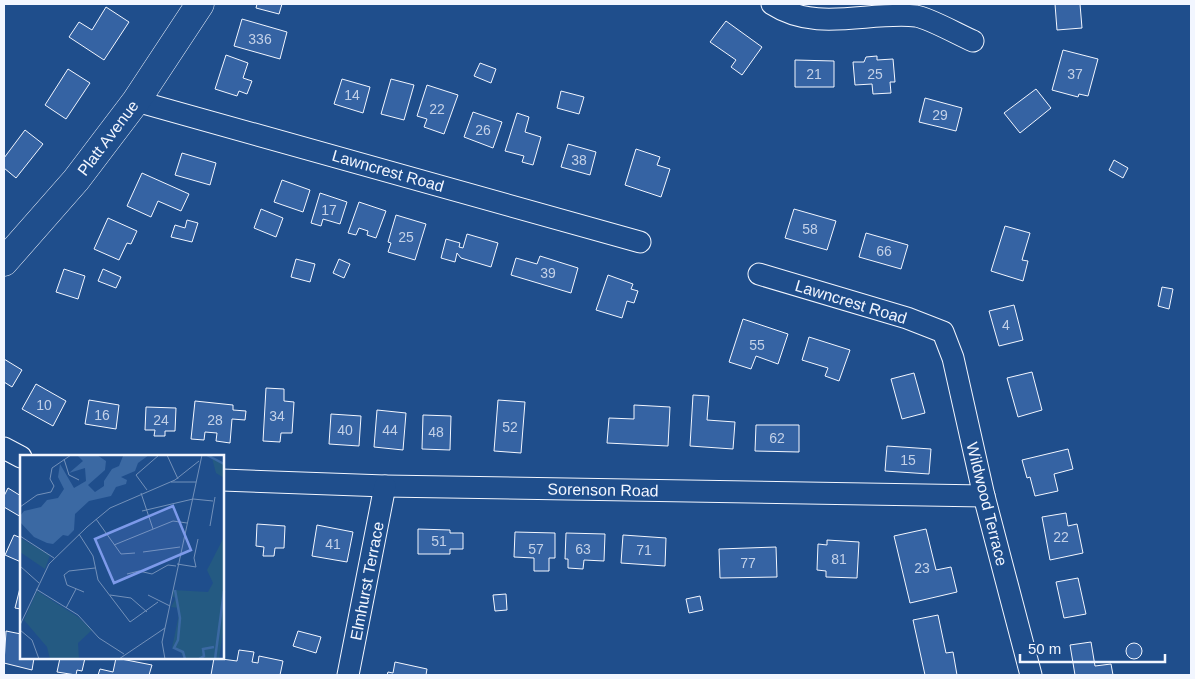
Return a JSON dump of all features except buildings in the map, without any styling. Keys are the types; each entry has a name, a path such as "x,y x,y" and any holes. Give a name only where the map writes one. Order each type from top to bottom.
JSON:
{"main road":[{"name":"Platt Avenue","path":"4,262 76,180 136,101 200,4"}],"street":[{"path":"772,4 800,16 820,20 917,16 973,41"},
{"name":"Lawncrest Road","path":"136,101 640,242"},
{"name":"Lawncrest Road","path":"759,274 907,318 943,332"},
{"name":"Wildwood Terrace","path":"943,332 953,358 984,496 1031,675"},
{"path":"4,448 20,456"},
{"name":"Sorenson Road","path":"224,480 385,486 984,496"},
{"name":"Elmhurst Terrace","path":"348,675 385,486"}]}
